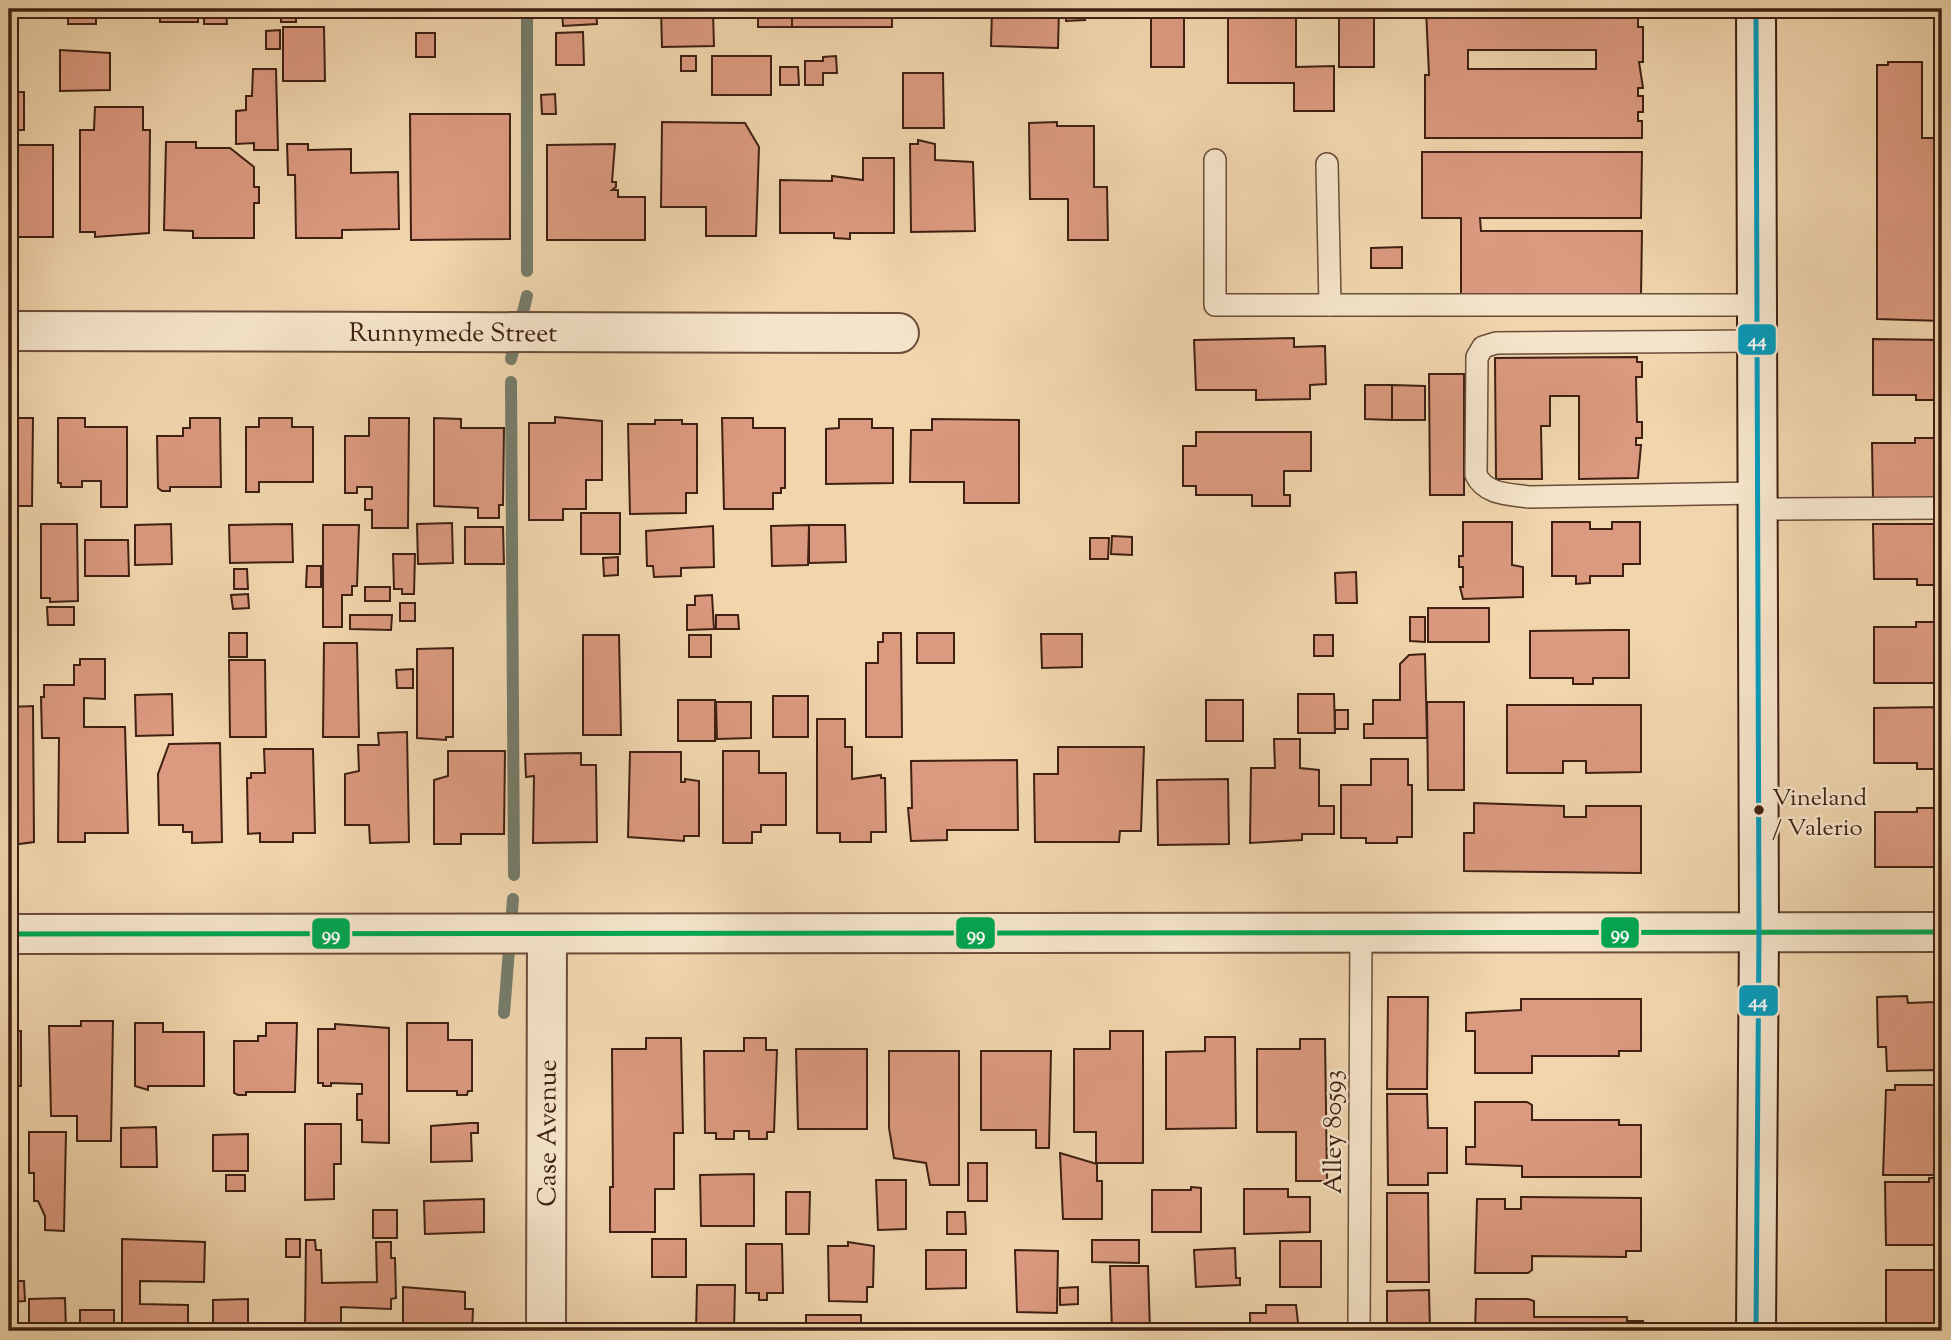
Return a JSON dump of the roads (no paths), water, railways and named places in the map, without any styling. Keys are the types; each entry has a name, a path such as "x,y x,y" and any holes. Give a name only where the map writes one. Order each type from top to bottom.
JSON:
{"street":[{"path":"1756,9 1759,931 1756,1331"},
{"name":"Runnymede Street","path":"9,331 899,333"},
{"path":"9,934 1942,932"},
{"name":"Case Avenue","path":"546,1331 547,934"}],"lane":[{"path":"1214,160 1214,304 1330,304 1757,323"},
{"path":"1327,164 1330,304"},
{"path":"1757,323 1496,343 1483,347 1477,357 1476,475 1481,486 1529,497 1942,508"},
{"name":"Alley 80593","path":"1359,1331 1362,933"}],"waterway":[{"path":"527,9 527,271"},
{"path":"511,359 527,296"},
{"path":"511,382 514,875"},
{"path":"504,1013 513,899"}],"place":[{"name":"Vineland / Valerio","path":"1759,810"}]}
